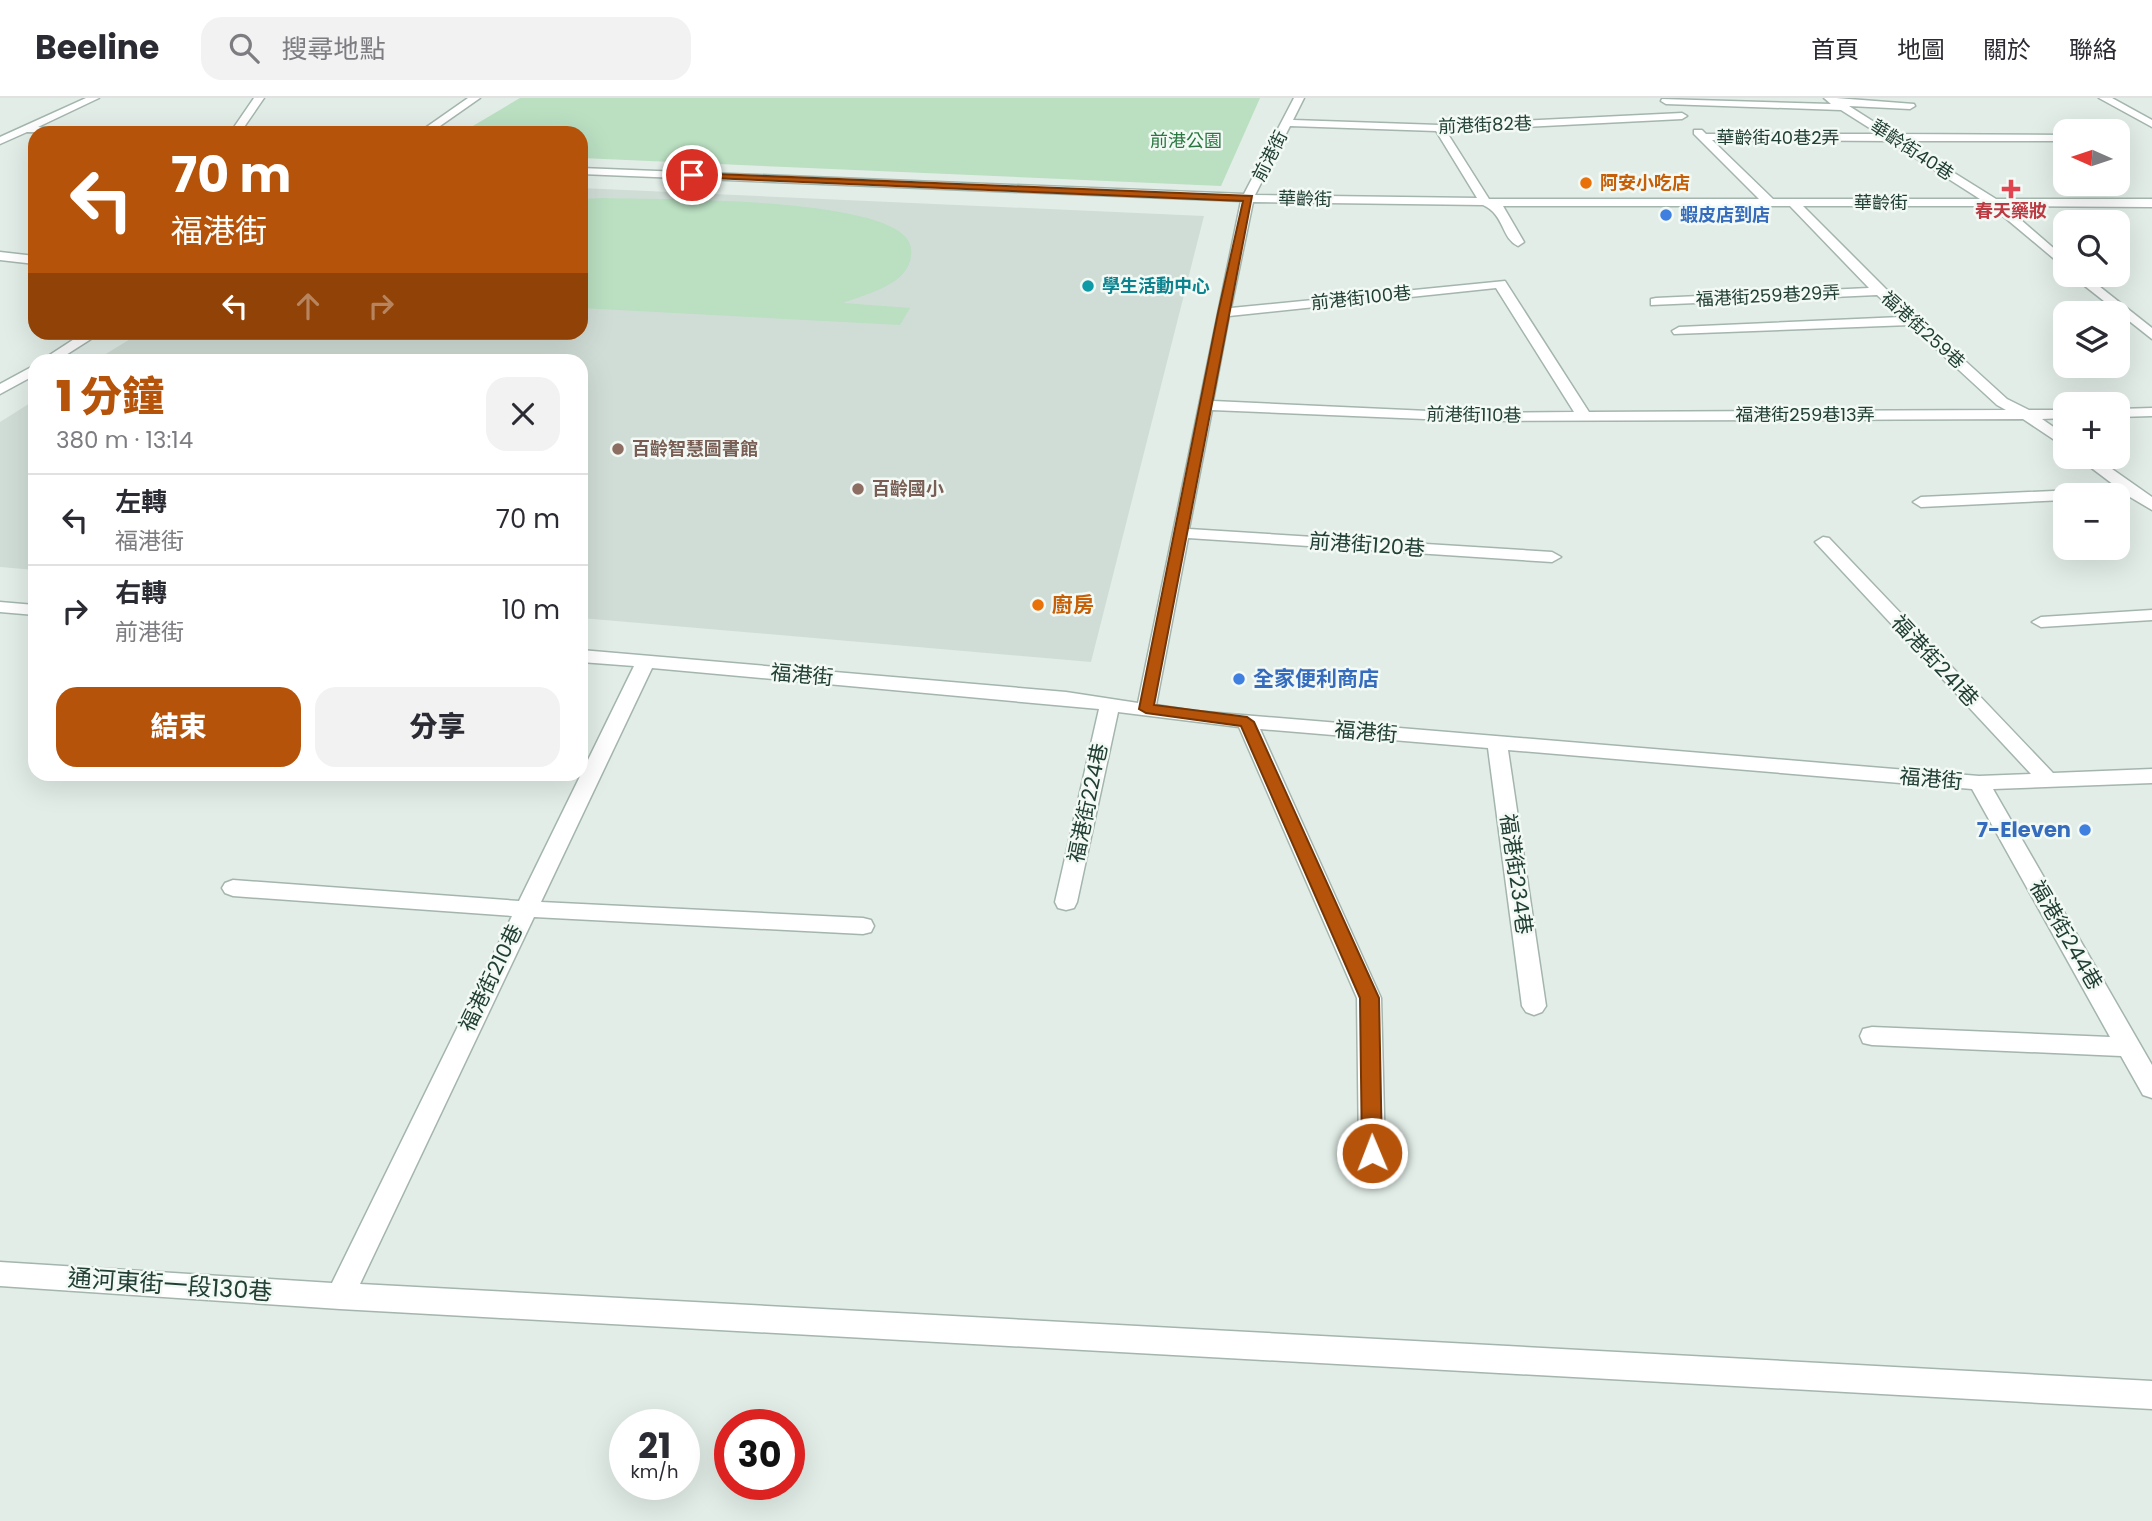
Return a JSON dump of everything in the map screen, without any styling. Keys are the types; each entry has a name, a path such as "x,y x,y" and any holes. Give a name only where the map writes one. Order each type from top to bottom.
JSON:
{"street":[{"path":"33,126 94,98"},
{"path":"239,126 259,98"},
{"path":"433,126 475,98"},
{"name":"前港街","path":"1146,709 1248,198 1298,98"},
{"path":"2104,98 2152,124"},
{"path":"1665,99 1910,106"},
{"path":"1665,99 1769,202"},
{"name":"華齡街40巷","path":"1837,102 1995,204 2053,254"},
{"name":"前港街82巷","path":"1287,123 1439,128 1682,116"},
{"path":"0,127 26,129"},
{"path":"1439,128 1485,202 1499,208 1518,242"},
{"path":"0,141 26,129"},
{"name":"華齡街40巷2弄","path":"1704,137 2053,138"},
{"name":"華齡街","path":"588,171 1248,198 1485,202 2152,203"},
{"name":"福港街259巷","path":"1793,202 1880,291 2002,402 2026,414 2053,433"},
{"path":"0,256 28,259"},
{"name":"前港街100巷","path":"1223,313 1500,284 1584,416"},
{"path":"2092,287 2152,335"},
{"name":"福港街259巷29弄","path":"1656,302 1880,291"},
{"path":"1679,331 1914,321"},
{"path":"59,354 83,340"},
{"path":"0,390 28,373"},
{"name":"前港街110巷","path":"1207,405 1472,417 1584,416"},
{"path":"2130,413 2152,412"},
{"name":"福港街259巷13弄","path":"1584,416 2053,414"},
{"path":"2102,469 2152,505"},
{"path":"1921,502 2134,492"},
{"name":"前港街120巷","path":"1181,533 1552,557"},
{"name":"福港街241巷","path":"1823,542 2048,780"},
{"path":"0,607 28,609"},
{"path":"2041,622 2152,615"},
{"name":"福港街","path":"588,657 1110,703 1247,722 1979,783 2152,776"},
{"name":"福港街210巷","path":"588,779 646,662"},
{"name":"福港街224巷","path":"1066,902 1110,703"},
{"path":"1247,722 1370,998 1372,1153"},
{"name":"福港街234巷","path":"1497,743 1535,1006"},
{"name":"福港街210巷","path":"340,1296 587,781"},
{"name":"福港街244巷","path":"1979,783 2152,1088"},
{"path":"233,888 524,909 863,926"},
{"path":"1872,1036 2130,1047"},
{"name":"通河東街一段130巷","path":"0,1274 340,1296 2152,1395"}],"shaded area":[{"name":"百齡國小","path":"588,188 1204,216 1091,662 588,619 588,354 106,354 129,340 588,340"},
{"path":"28,404 28,569 0,567 0,422"}],"green space":[{"name":"前港公園","path":"520,98 1260,98 1221,186 588,158 588,126 473,126"},
{"path":"588,199 773,204 824,209 867,218 898,231 911,248 910,260 898,279 877,291 843,303 910,308 900,325 588,308"}],"place":[{"name":"阿安小吃店","path":"1586,183"},
{"name":"春天藥妝","path":"2011,189"},
{"name":"蝦皮店到店","path":"1666,215"},
{"name":"學生活動中心","path":"1088,286"},
{"name":"百齡智慧圖書館","path":"618,449"},
{"name":"百齡國小","path":"858,489"},
{"name":"廚房","path":"1038,605"},
{"name":"全家便利商店","path":"1239,679"},
{"name":"7-Eleven","path":"2085,830"}],"route":[{"path":"692,175 1248,198 1146,709 1247,722 1370,998 1372,1153"}]}
